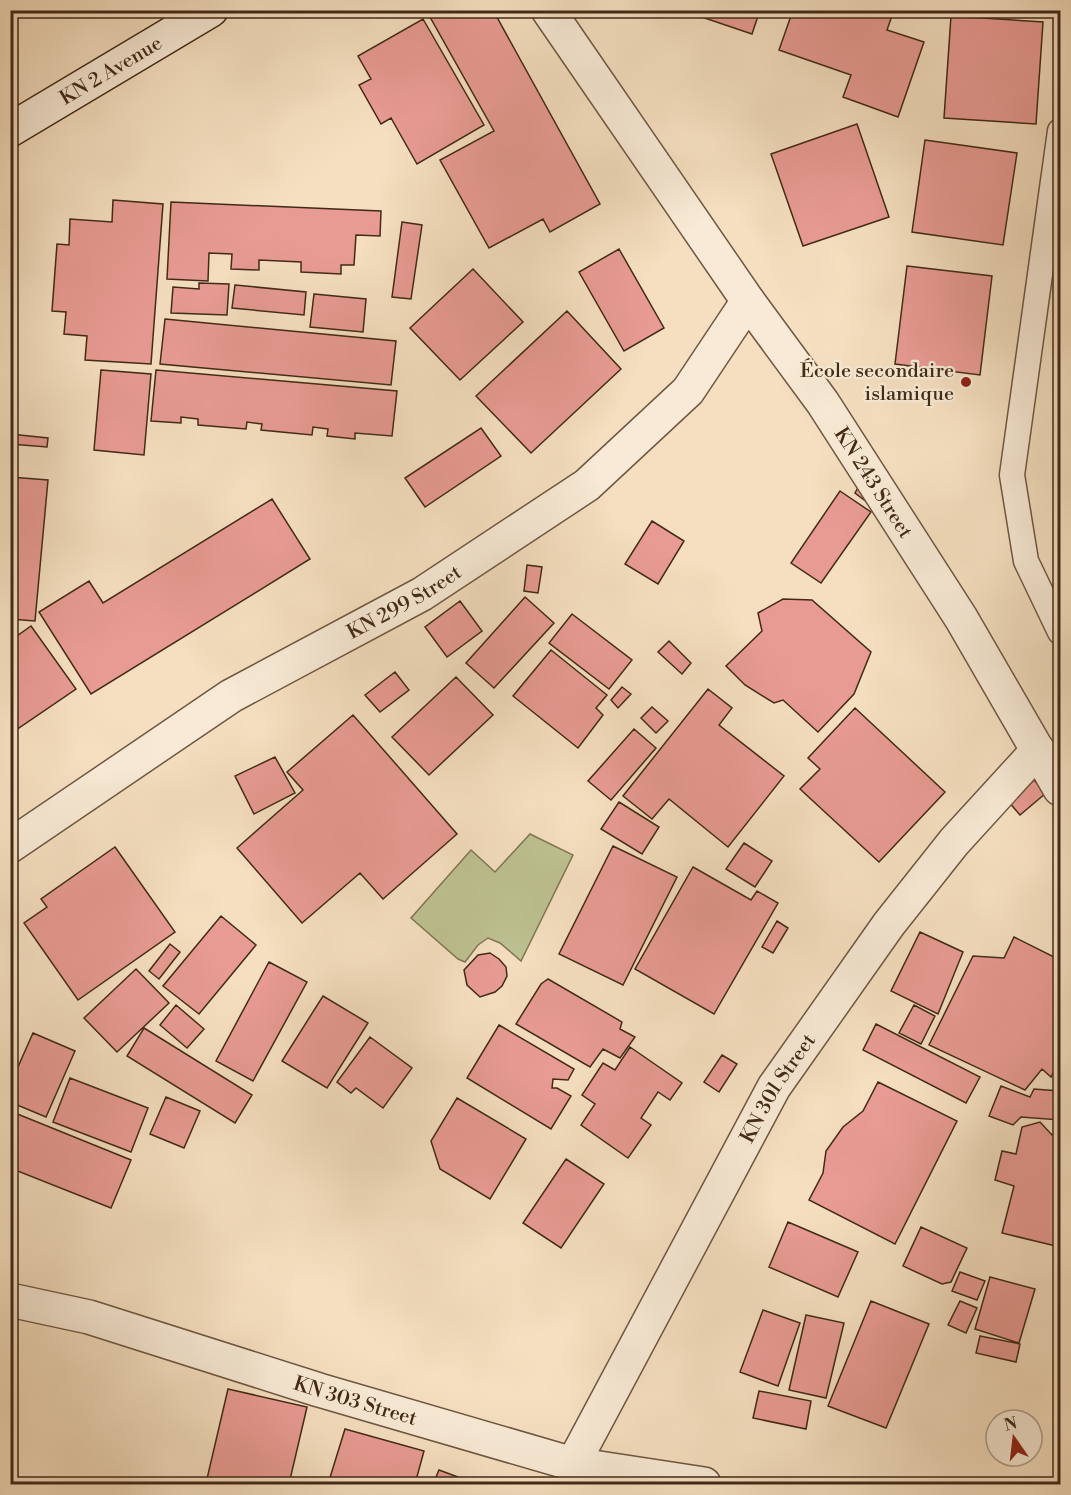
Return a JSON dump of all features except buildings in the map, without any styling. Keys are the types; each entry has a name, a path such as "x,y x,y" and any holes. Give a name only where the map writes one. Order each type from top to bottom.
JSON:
{"street":[{"name":"KN 2 Avenue","path":"10,130 211,10"},
{"name":"KN 243 Street","path":"548,10 748,302 823,403 961,618 1060,789"},
{"name":"KN 299 Street","path":"10,846 231,696 422,594 587,485 688,391 748,302"},
{"name":"KN 301 Street","path":"573,1464 774,1087 889,924 954,842 1038,750"},
{"name":"KN 303 Street","path":"10,1300 89,1317 319,1390 573,1464 704,1485"}],"lane":[{"path":"1060,131 1012,475 1026,561 1060,632"}],"green space":[{"path":"530,834 573,855 521,961 500,943 488,938 478,945 465,962 458,959 411,918 471,850 495,872"}],"place":[{"name":"École secondaire islamique","path":"966,382"}]}
